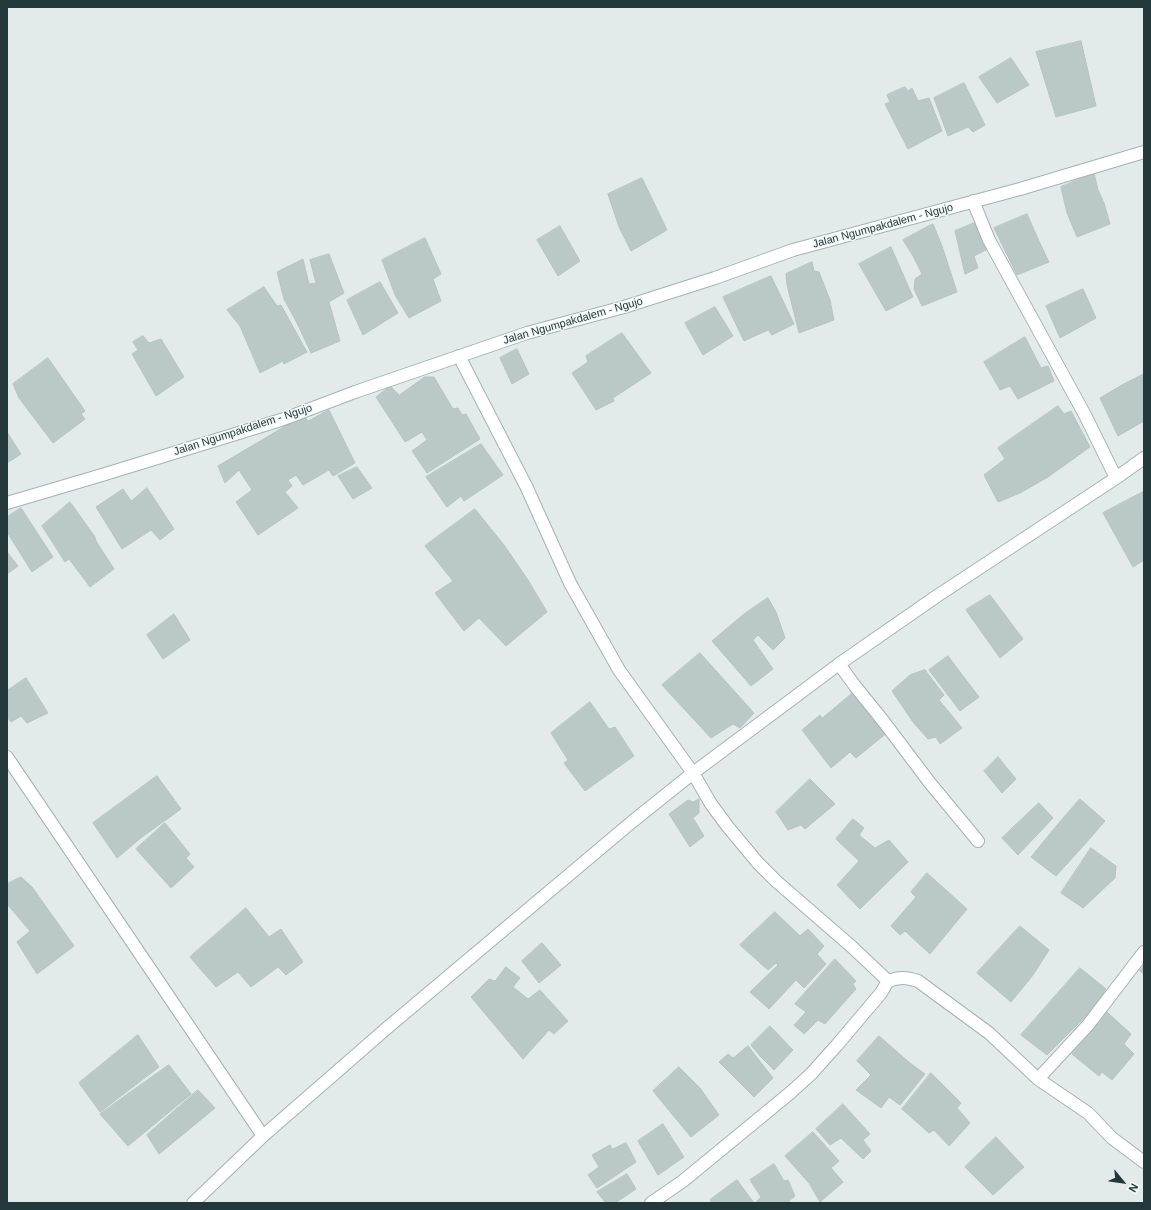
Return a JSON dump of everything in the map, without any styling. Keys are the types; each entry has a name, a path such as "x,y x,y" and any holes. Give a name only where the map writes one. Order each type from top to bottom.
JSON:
{"street":[{"name":"Jalan Ngumpakdalem - Ngujo","path":"7,503 281,420 355,392 527,333 624,307 716,278 793,250 973,201 1144,152"},
{"path":"973,201 989,240 1085,415 1116,478"},
{"path":"459,356 526,486 570,583 619,670 693,773 711,804 758,863 776,881 852,947 888,981"},
{"path":"193,1203 263,1136 387,1028 546,893 693,773 839,664 937,596 1144,458"},
{"path":"839,664 930,783 978,841"},
{"path":"7,757 263,1136"},
{"path":"1038,1079 1088,1025 1144,952"},
{"path":"651,1203 683,1182 811,1074 881,993 888,981 896,978 907,977 918,981 989,1033 1038,1079 1088,1113 1112,1138 1144,1162"}],"building":[{"path":"1081,41 1096,106 1056,117 1036,52"},
{"path":"1011,58 1029,85 997,103 979,77"},
{"path":"964,83 985,125 973,132 968,127 948,136 934,98"},
{"path":"905,87 908,91 912,88 918,101 929,98 942,131 908,149 885,104 890,102 887,95"},
{"path":"1094,173 1098,190 1104,203 1110,224 1077,237 1067,213 1061,187"},
{"path":"642,178 667,230 631,251 619,227 608,194"},
{"path":"1027,214 1049,262 1017,275 994,228"},
{"path":"977,222 986,250 974,256 978,268 965,274 955,231"},
{"path":"933,224 957,292 922,306 914,289 915,279 922,274 903,240"},
{"path":"560,226 580,261 558,276 537,240"},
{"path":"425,238 441,274 433,279 441,301 409,318 395,295 382,260"},
{"path":"891,247 913,297 886,311 859,264"},
{"path":"329,254 344,293 329,302 340,341 311,353 284,299 277,272 303,259 309,284 316,283 310,260"},
{"path":"812,262 814,271 819,272 830,300 834,320 799,333 787,285 786,274"},
{"path":"771,276 794,324 772,335 768,330 744,341 723,297"},
{"path":"380,282 398,313 363,335 347,300"},
{"path":"264,287 277,306 281,305 307,352 284,364 283,361 260,373 240,326 227,310"},
{"path":"1083,289 1096,318 1060,338 1046,306"},
{"path":"715,307 733,336 703,355 685,323"},
{"path":"622,333 651,373 613,398 614,401 596,410 572,373 588,362 586,356"},
{"path":"143,336 149,343 161,339 184,377 156,396 132,354 138,350 133,342"},
{"path":"1025,337 1041,368 1048,366 1054,381 1018,399 1010,386 1000,390 984,362"},
{"path":"517,349 529,374 512,384 500,358"},
{"path":"48,358 85,411 81,414 85,419 53,443 19,398 13,384"},
{"path":"1144,374 1144,421 1118,436 1100,398"},
{"path":"425,377 434,377 453,409 458,408 462,415 466,414 480,439 427,473 412,451 427,440 422,432 405,442 376,397 390,386 399,395"},
{"path":"1058,406 1064,414 1071,411 1090,447 1048,477 1020,493 998,502 984,475 1005,459 998,448"},
{"path":"329,410 355,463 333,476 329,470 303,485 296,475 288,480 292,486 285,492 298,508 258,535 236,502 252,490 239,470 225,483 218,466 304,415 308,421"},
{"path":"7,432 21,454 7,463"},
{"path":"481,444 503,475 464,501 461,496 447,507 426,477"},
{"path":"357,467 372,488 353,499 338,476"},
{"path":"147,488 174,529 160,540 151,530 122,549 96,507 123,489 131,501"},
{"path":"1143,492 1144,560 1133,567 1103,513"},
{"path":"70,502 95,537 114,569 90,587 69,559 65,562 42,526"},
{"path":"21,508 53,557 32,572 7,532 7,517"},
{"path":"475,509 504,545 528,580 547,612 506,646 479,618 464,631 435,593 453,581 425,546"},
{"path":"7,552 18,566 7,574"},
{"path":"990,595 1023,639 1000,658 966,610"},
{"path":"768,598 776,612 785,638 773,650 758,635 753,640 773,669 751,686 712,641 744,614"},
{"path":"174,614 190,640 163,659 147,635"},
{"path":"700,653 754,713 740,728 733,724 711,738 662,685"},
{"path":"948,656 979,697 960,711 929,670"},
{"path":"925,670 944,695 939,700 962,728 940,744 936,737 928,739 913,722 892,691 910,675"},
{"path":"26,678 48,713 27,723 21,716 11,722 7,717 7,691"},
{"path":"854,692 888,732 856,758 850,752 831,768 802,730 820,715 822,718"},
{"path":"590,702 609,729 615,727 634,756 585,791 564,763 568,760 551,733"},
{"path":"998,757 1016,779 1002,793 984,771"},
{"path":"157,776 181,809 142,837 117,858 93,823"},
{"path":"810,779 835,804 805,829 801,825 788,830 776,812"},
{"path":"699,799 699,813 693,818 704,836 690,847 669,814 688,800 693,802"},
{"path":"1080,799 1105,821 1056,876 1031,857"},
{"path":"1039,803 1053,818 1018,855 1002,838"},
{"path":"853,819 864,828 859,835 875,848 889,840 908,862 860,909 837,885 859,861 836,839"},
{"path":"165,823 190,854 186,858 194,867 171,888 136,849"},
{"path":"1091,848 1116,866 1115,878 1083,908 1061,893"},
{"path":"927,873 967,909 930,954 905,931 900,935 891,926 916,897 911,892"},
{"path":"21,877 32,887 74,946 37,974 17,942 30,931 7,904 7,884"},
{"path":"246,908 269,937 281,929 303,962 286,975 278,967 251,987 238,972 216,987 190,957"},
{"path":"775,912 800,936 808,929 824,946 817,954 826,964 804,988 796,980 769,1009 750,992 778,965 776,963 768,970 740,945"},
{"path":"1020,926 1049,950 1033,975 1011,1002 977,973"},
{"path":"542,943 561,965 539,983 522,961"},
{"path":"835,959 856,981 853,984 856,989 825,1024 818,1020 804,1034 794,1025 806,1012 795,1004"},
{"path":"1144,965 1144,974 1140,971"},
{"path":"506,967 520,978 513,987 528,999 540,990 568,1021 554,1034 549,1030 523,1059 471,997 489,979 495,981"},
{"path":"1080,968 1106,989 1090,1012 1047,1055 1021,1035"},
{"path":"1107,1012 1131,1034 1124,1044 1134,1054 1112,1080 1102,1072 1099,1076 1072,1054"},
{"path":"770,1026 793,1050 774,1070 751,1045"},
{"path":"138,1035 159,1067 100,1112 79,1083"},
{"path":"879,1036 925,1074 900,1105 889,1097 881,1108 856,1090 871,1075 857,1061"},
{"path":"748,1046 773,1078 754,1097 719,1062 728,1054 733,1058"},
{"path":"169,1065 191,1094 128,1146 100,1114"},
{"path":"679,1067 700,1088 719,1115 691,1137 653,1091"},
{"path":"931,1073 961,1103 957,1108 970,1123 949,1146 934,1130 929,1133 902,1109"},
{"path":"198,1090 215,1108 159,1154 147,1135"},
{"path":"843,1104 870,1134 863,1140 871,1151 863,1159 841,1138 830,1145 816,1129"},
{"path":"663,1124 684,1157 658,1175 638,1141"},
{"path":"813,1132 839,1161 831,1168 843,1182 820,1202 809,1183 785,1156"},
{"path":"996,1137 1024,1167 993,1195 965,1167"},
{"path":"626,1143 636,1162 597,1188 588,1175 599,1167 592,1155 610,1145 612,1149"},
{"path":"774,1164 784,1181 788,1180 795,1196 789,1201 790,1203 758,1203 757,1201 761,1197 750,1180"},
{"path":"627,1174 636,1189 615,1203 606,1203 597,1192"},
{"path":"737,1180 754,1203 712,1203 710,1200"}]}
